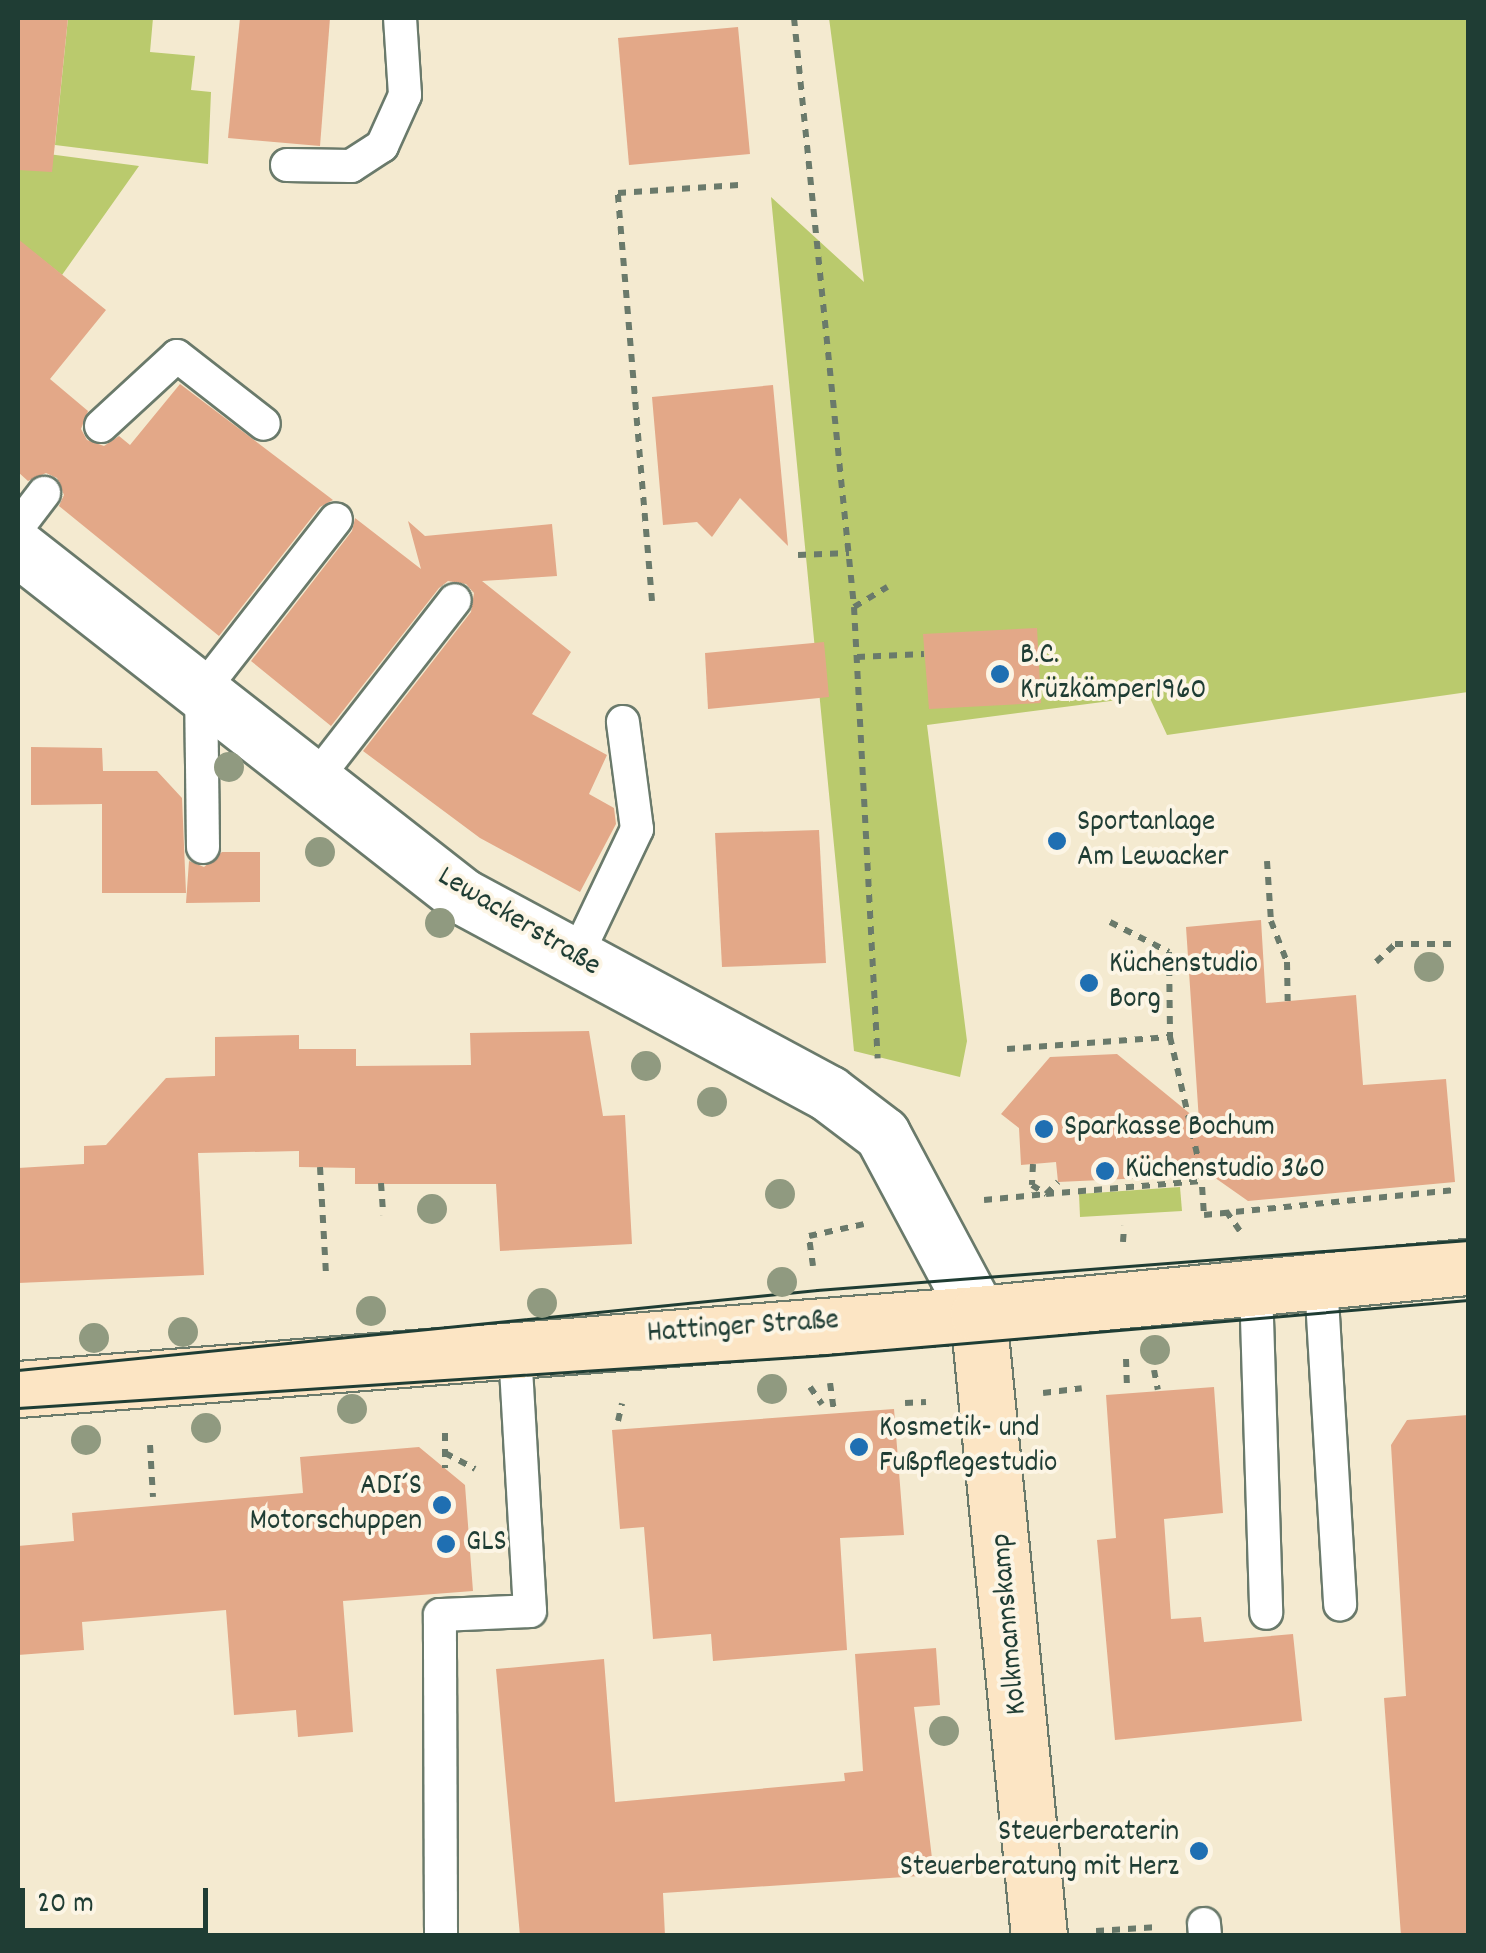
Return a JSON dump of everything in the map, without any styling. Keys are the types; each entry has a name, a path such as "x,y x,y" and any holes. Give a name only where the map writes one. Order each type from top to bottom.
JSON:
{"street":[{"name":"Lewackerstraße","path":"18,548 462,896 828,1092 882,1134 978,1314"},
{"name":"Hattinger Straße","path":"18,1389 515,1347 978,1314 1468,1268"},
{"name":"Kolkmannskamp","path":"978,1314 1040,1935"}],"lane":[{"path":"286,165 351,166 382,146 405,95 400,18"},
{"path":"101,426 177,356 264,424"},
{"path":"18,527 44,493"},
{"path":"203,847 201,692 336,519"},
{"path":"314,780 455,600"},
{"path":"575,959 637,829 623,722"},
{"path":"1321,1282 1340,1604"},
{"path":"1256,1287 1266,1613"},
{"path":"441,1936 440,1615 530,1611 515,1347"}],"path":[{"path":"794,18 850,553 882,1134"},
{"path":"652,601 618,194 739,185"},
{"path":"798,555 850,553"},
{"path":"854,607 888,587"},
{"path":"856,657 924,654"},
{"path":"1267,861 1271,921 1287,962 1288,1001"},
{"path":"1110,922 1169,952 1170,1037 1202,1181 1204,1215 1298,1200 1451,1191 1443,1202"},
{"path":"1376,962 1394,944 1459,944"},
{"path":"1007,1049 1170,1037"},
{"path":"1033,1164 1032,1186 1046,1194"},
{"path":"320,1167 326,1276"},
{"path":"1000,1198 1202,1181"},
{"path":"1046,1194 1058,1182"},
{"path":"381,1184 383,1215"},
{"path":"1226,1210 1240,1232"},
{"path":"814,1269 809,1236 850,1227"},
{"path":"1154,1370 1158,1390"},
{"path":"806,1382 822,1404"},
{"path":"618,1420 623,1397"},
{"path":"905,1403 923,1402"},
{"path":"445,1433 445,1468"},
{"path":"150,1445 153,1496"},
{"path":"1040,1935 1205,1930"}],"green space":[{"path":"68,18 153,18 150,52 195,56 191,90 211,92 208,164 55,145"},
{"path":"829,18 1468,18 1468,692 1167,735 1149,696 927,725 967,1041 960,1077 854,1051 771,197 864,282"},
{"path":"18,150 139,166 62,275 33,252 18,271"},
{"path":"1180,1187 1182,1211 1080,1217 1079,1194"}],"building":[{"path":"18,18 68,18 52,172 18,170"},
{"path":"240,18 330,18 320,146 228,138"},
{"path":"738,27 750,154 629,165 618,38"},
{"path":"18,239 106,310 50,379 88,411 81,429 87,440 104,446 119,436 130,445 180,384 333,500 320,507 219,636 59,506 64,495 57,478 46,473 28,481 18,472"},
{"path":"773,385 788,546 740,498 712,537 697,522 663,525 652,397"},
{"path":"355,518 421,569 408,521 425,536 552,524 557,576 482,581 571,652 532,714 607,755 589,794 614,808 616,824 580,892 480,838 363,751 471,612 474,593 466,584 448,581 439,588 331,726 251,661 352,531"},
{"path":"1037,628 1041,703 929,709 923,634"},
{"path":"824,642 829,697 708,709 705,653"},
{"path":"31,747 102,748 103,771 157,771 182,798 186,893 102,893 102,804 31,805"},
{"path":"819,830 826,963 722,967 715,833"},
{"path":"222,852 260,852 260,902 186,903 189,861 204,867"},
{"path":"1261,920 1266,1003 1356,995 1363,1085 1446,1079 1455,1182 1248,1201 1211,1175 1058,1182 1056,1162 1021,1165 1019,1128 1001,1114 1050,1057 1117,1054 1199,1121 1186,927"},
{"path":"589,1031 603,1116 625,1115 632,1244 500,1251 496,1184 355,1184 355,1168 299,1167 299,1151 198,1153 204,1275 18,1283 18,1168 84,1164 84,1146 106,1145 166,1078 215,1076 215,1037 299,1035 299,1049 356,1049 356,1066 471,1065 470,1033"},
{"path":"1214,1387 1223,1513 1164,1519 1171,1619 1201,1617 1204,1642 1293,1634 1302,1721 1115,1740 1097,1540 1116,1538 1106,1395"},
{"path":"894,1409 904,1535 840,1538 847,1650 713,1661 711,1634 653,1639 644,1527 620,1529 612,1430"},
{"path":"1468,1415 1468,1936 1401,1936 1384,1698 1406,1696 1391,1445 1407,1420"},
{"path":"419,1447 465,1485 473,1591 343,1601 353,1732 298,1737 296,1710 234,1715 226,1610 82,1622 84,1650 18,1655 18,1546 74,1541 72,1513 303,1493 300,1457"},
{"path":"936,1648 940,1705 914,1707 934,1875 663,1893 665,1936 520,1936 496,1669 604,1659 615,1802 845,1781 844,1773 863,1771 855,1654"}],"tram line":[{"path":"18,1370 817,1290 1468,1240"},
{"path":"18,1408 827,1355 1468,1300"}],"place":[{"name":"B.C. Krüzkämper1960","path":"1000,674"},
{"name":"Sportanlage Am Lewacker","path":"1057,841"},
{"name":"Küchenstudio Borg","path":"1089,983"},
{"name":"Sparkasse Bochum","path":"1044,1129"},
{"name":"Küchenstudio 360","path":"1105,1171"},
{"name":"Kosmetik- und Fußpflegestudio","path":"859,1447"},
{"name":"ADI´S Motorschuppen","path":"442,1505"},
{"name":"GLS","path":"446,1544"},
{"name":"Steuerberaterin Steuerberatung mit Herz","path":"1199,1851"}]}
